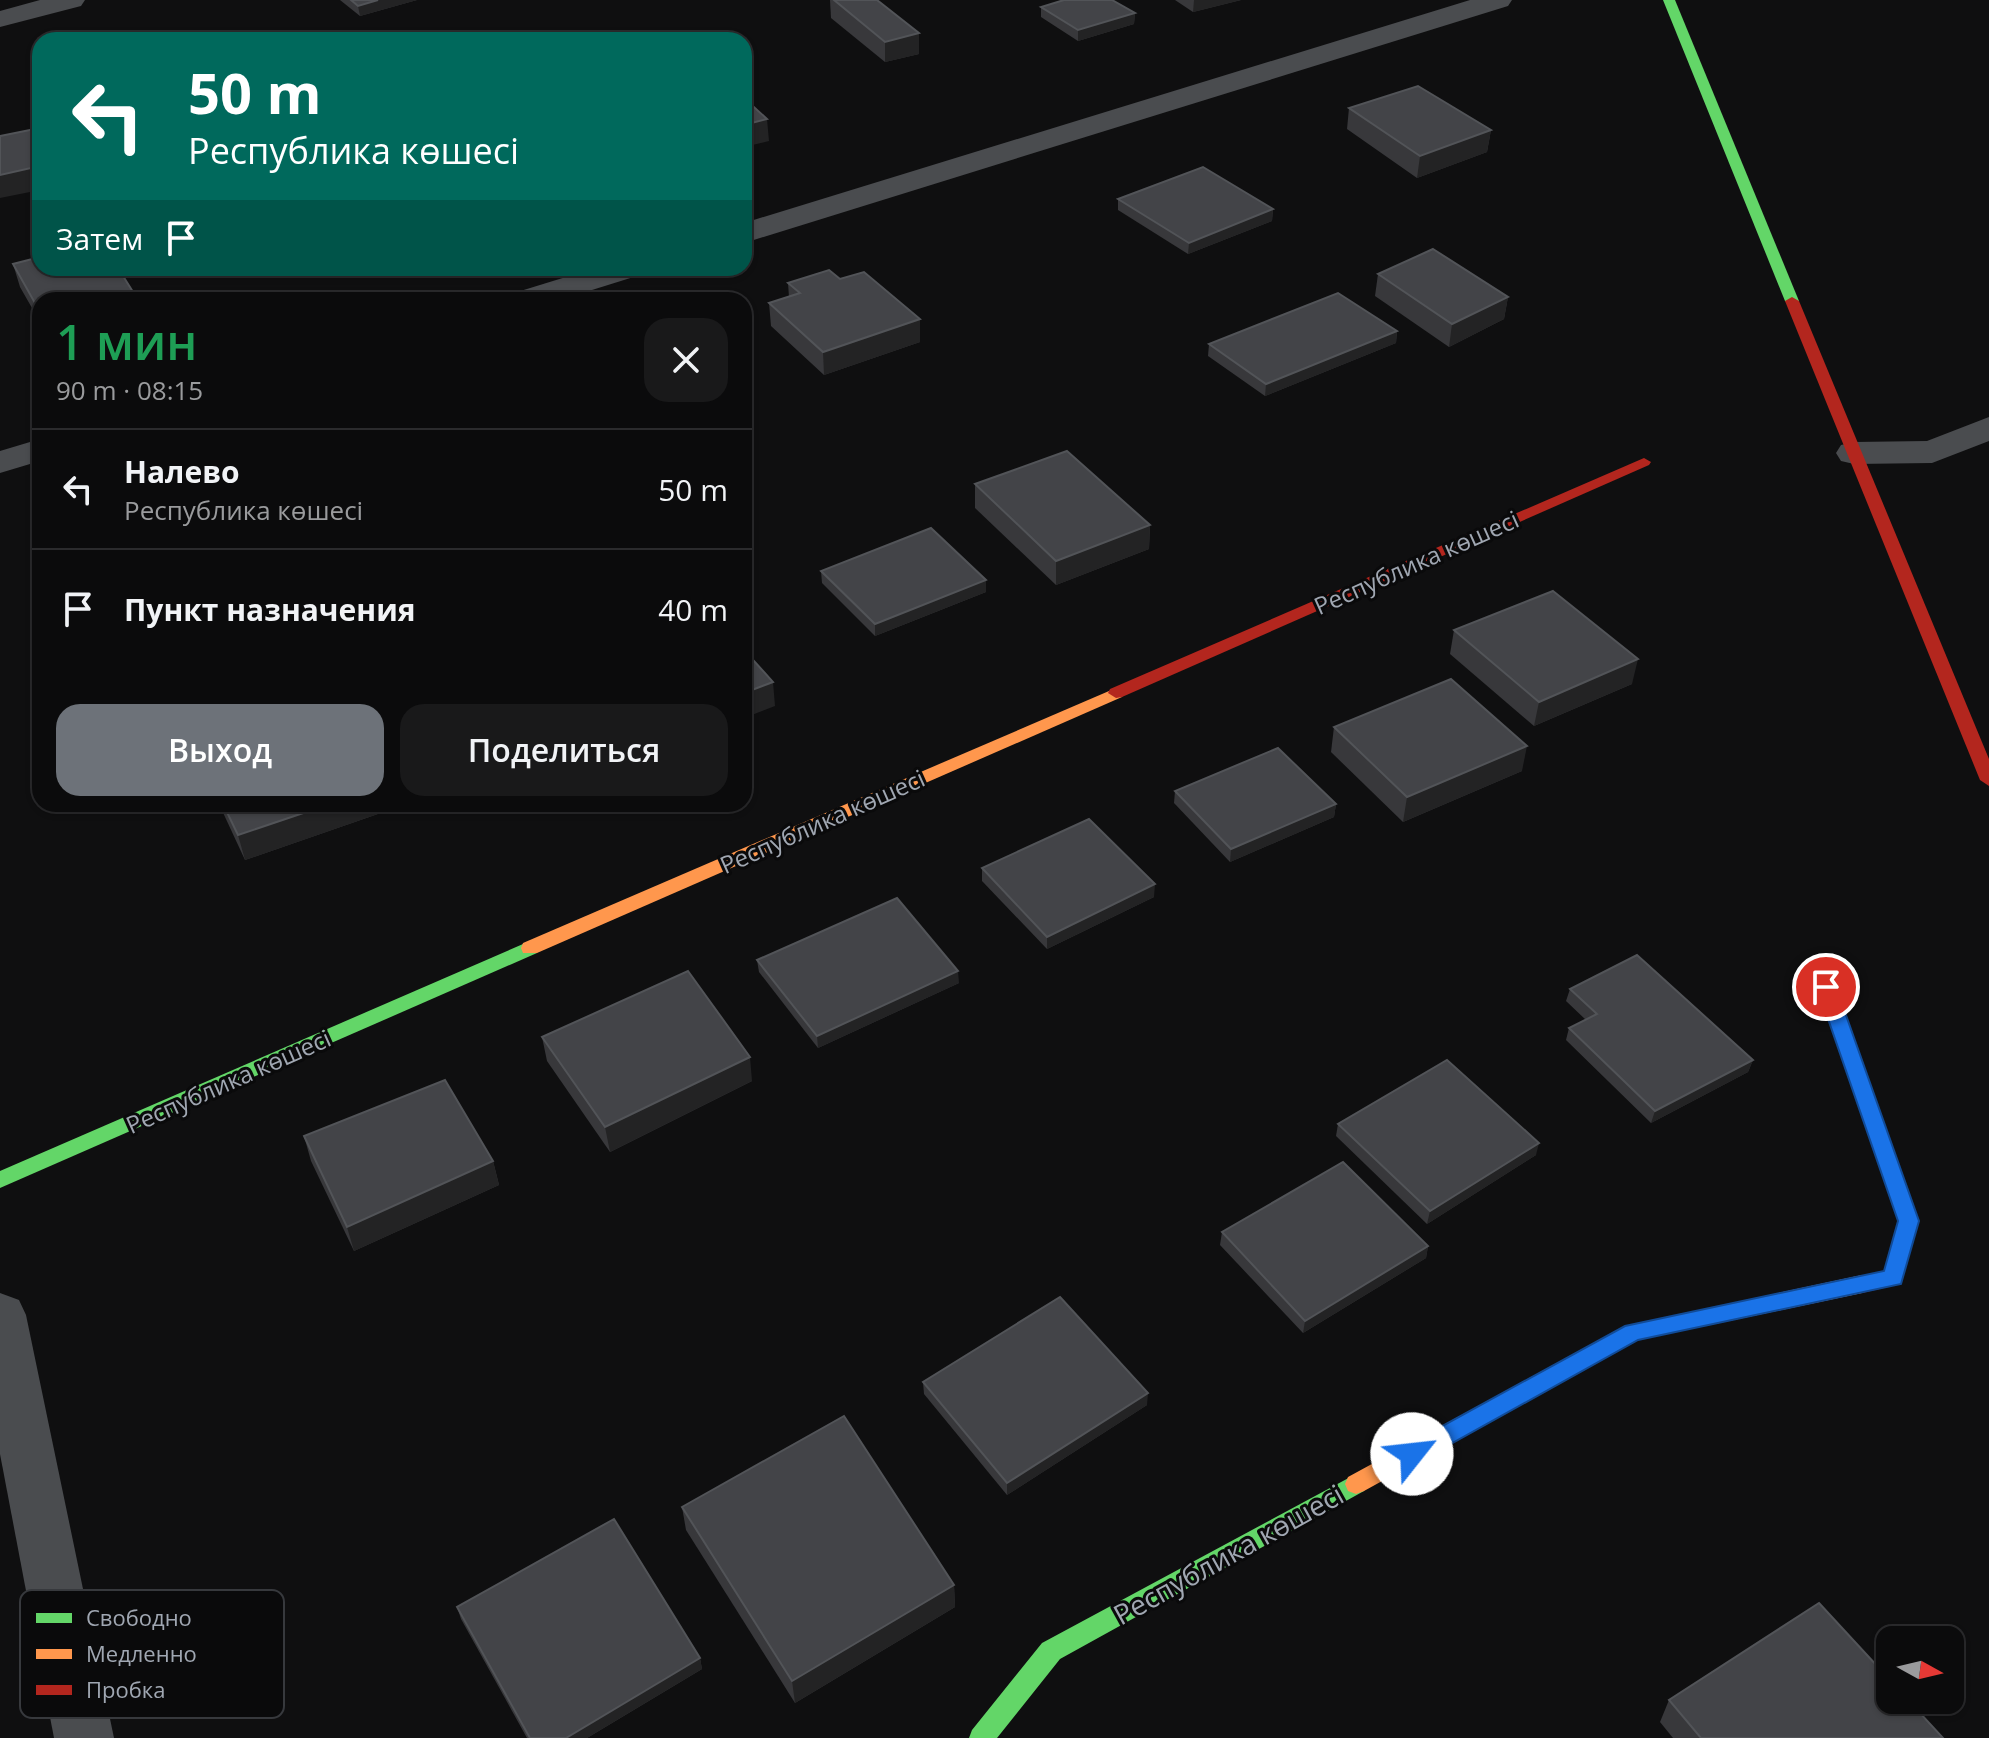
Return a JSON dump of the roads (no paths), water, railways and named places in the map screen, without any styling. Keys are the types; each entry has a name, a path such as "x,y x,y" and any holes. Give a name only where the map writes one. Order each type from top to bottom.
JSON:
{"street":[{"path":"0,19 71,0"},
{"path":"752,231 1498,0"},
{"path":"1669,0 1989,780"},
{"path":"552,292 603,276"},
{"path":"1854,453 1932,452 1989,428"},
{"path":"0,462 32,452"},
{"name":"Республика көшесі","path":"0,1180 1644,462"},
{"name":"Республика көшесі","path":"981,1738 1051,1651 1633,1332 1893,1278 1908,1221 1826,987"},
{"path":"0,1315 55,1590"},
{"path":"80,1718 84,1738"}]}
